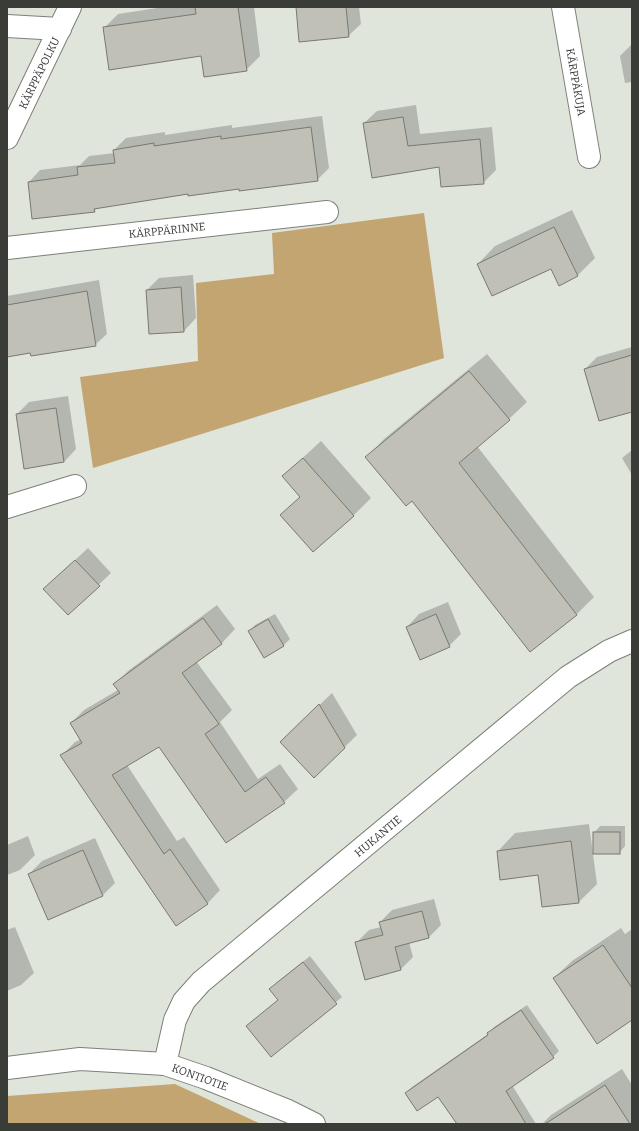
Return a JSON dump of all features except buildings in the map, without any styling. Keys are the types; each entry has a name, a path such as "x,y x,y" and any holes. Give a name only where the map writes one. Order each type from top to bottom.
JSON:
{"street":[{"name":"KÄRPPÄPOLKU","path":"7,138 70,7"},
{"name":"KÄRPPÄKUJA","path":"562,7 589,157"},
{"path":"7,26 60,29"},
{"name":"KÄRPPÄRINNE","path":"7,248 327,212"},
{"path":"7,507 75,486"},
{"name":"HUKANTIE","path":"166,1064 175,1020 184,1001 201,982 568,677 609,651 632,641"},
{"name":"KONTIOTIE","path":"7,1068 80,1059 166,1064 206,1078 288,1111 314,1124"}],"shaded area":[{"path":"424,213 444,358 93,468 80,377 198,361 196,283 274,274 272,233"},
{"path":"175,1084 261,1124 7,1124 7,1096"}]}
